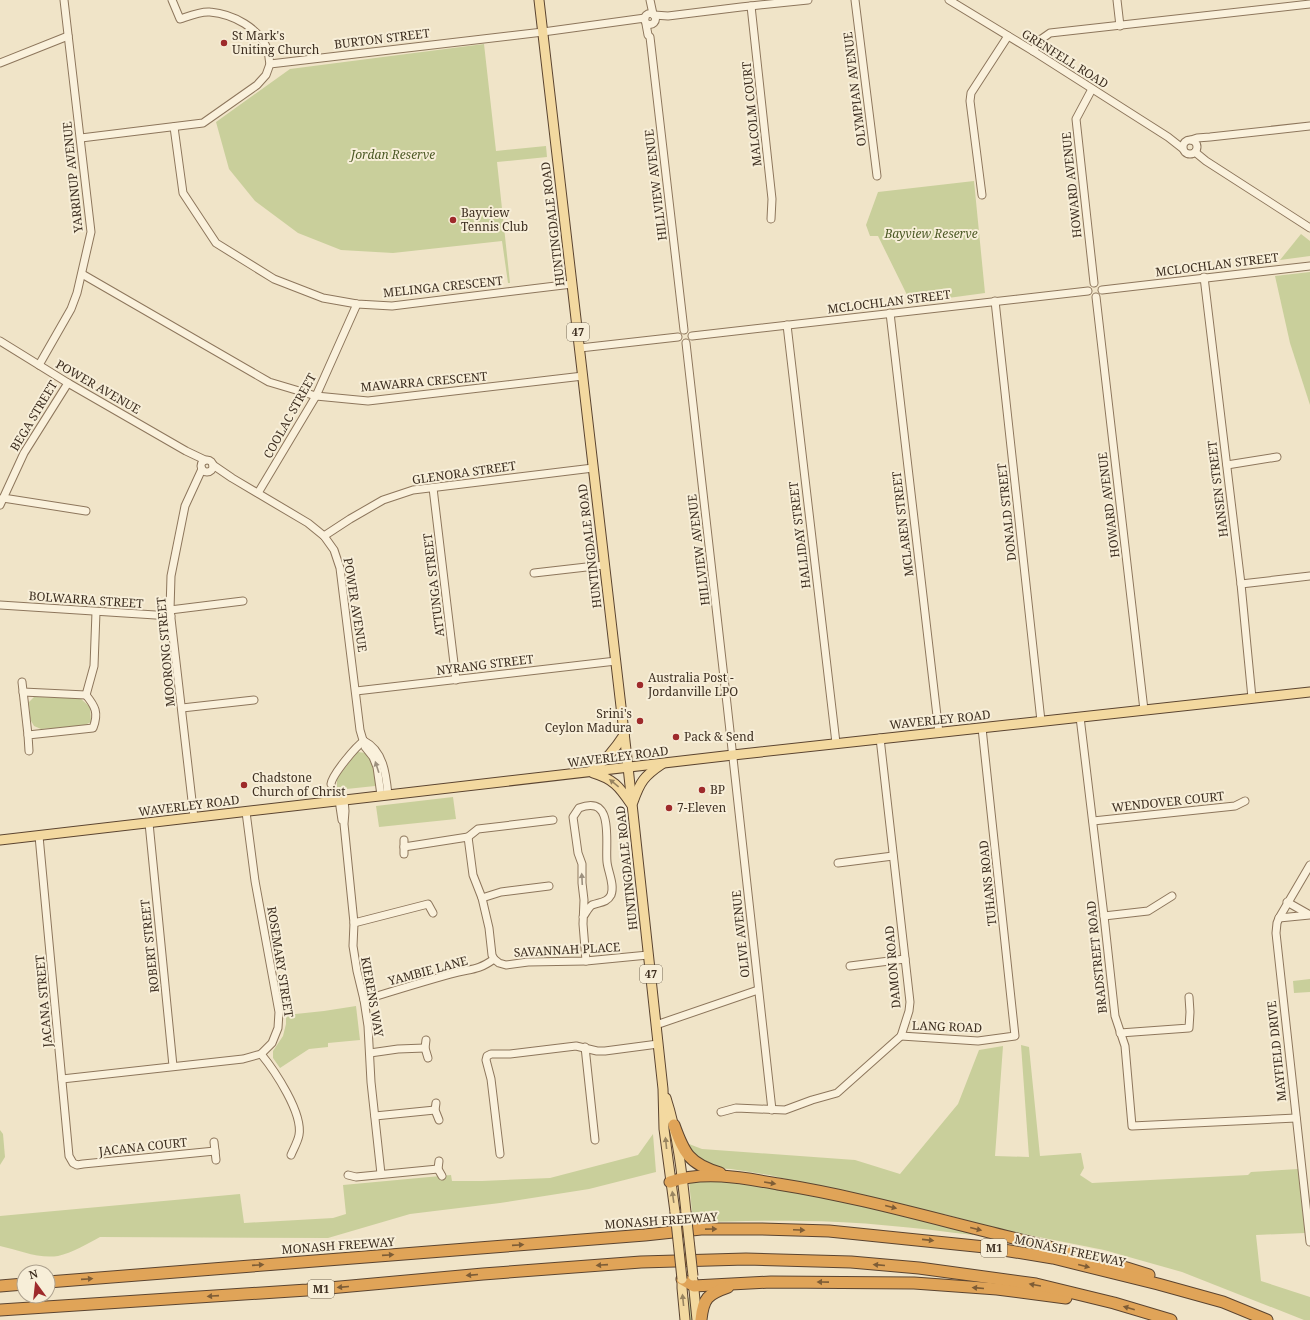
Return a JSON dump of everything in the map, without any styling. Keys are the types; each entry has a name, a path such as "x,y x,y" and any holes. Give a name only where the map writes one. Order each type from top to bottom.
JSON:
{"highway":[{"path":"674,1125 680,1141 691,1160 711,1171 732,1177"},
{"path":"670,1182 682,1178 701,1176 732,1177 804,1188 876,1203 1131,1269 1223,1302"},
{"name":"MONASH FREEWAY","path":"56,1281 637,1236 701,1229 760,1229 829,1232 985,1247 1053,1258 1223,1302 1267,1320"},
{"name":"M1","path":"0,1310 307,1290 482,1274 641,1262 746,1259 851,1262 919,1268 1036,1284 1114,1303 1171,1320"},
{"path":"690,1281 736,1283 914,1283 997,1289 1114,1303"},
{"path":"701,1320 703,1306 707,1298 717,1291 736,1283"},
{"path":"0,1286 16,1285"}],"main road":[{"name":"HUNTINGDALE ROAD","path":"539,0 628,767 663,1089 664,1129 670,1182 690,1281 696,1320"},
{"name":"WAVERLEY ROAD","path":"0,840 663,764 733,754 1310,692"},
{"path":"589,772 602,764 618,746 624,735"},
{"path":"632,805 637,789 643,779 650,772 663,764"},
{"path":"589,772 605,777 615,783 632,805"},
{"name":"HUNTINGDALE ROAD","path":"663,1089 674,1125 682,1178 686,1212 690,1281"},
{"name":"HUNTINGDALE ROAD","path":"685,1320 682,1288 690,1281"}],"street":[{"name":"YARRINUP AVENUE","path":"39,364 71,309 82,274 91,232 64,0"},
{"path":"81,138 203,123 257,86 266,75 270,64 268,52 262,40 253,30 239,20 225,15 209,12 180,19 172,0"},
{"name":"HILLVIEW AVENUE","path":"649,0 652,35 650,37 684,330"},
{"name":"BURTON STREET","path":"270,64 543,32 629,20 631,22 741,3 751,6 808,0"},
{"name":"OLYMPIAN AVENUE","path":"855,0 877,176"},
{"name":"GRENFELL ROAD","path":"949,0 1033,51 1168,137 1186,143 1185,152 1189,154 1196,149"},
{"path":"1117,0 1120,26"},
{"path":"1033,51 1040,40 1050,33 1310,4"},
{"name":"MALCOLM COURT","path":"751,6 772,198 771,219"},
{"path":"0,63 68,36"},
{"path":"982,195 970,101 971,94 1008,36"},
{"name":"HOWARD AVENUE","path":"1092,89 1076,119 1094,283"},
{"path":"1186,143 1197,138 1310,126"},
{"name":"MELINGA CRESCENT","path":"174,127 184,193 216,243 274,279 323,298 357,304 392,306 572,284"},
{"path":"1196,149 1210,137"},
{"path":"1186,143 1195,141 1196,149 1206,161 1310,228"},
{"name":"MCLOCHLAN STREET","path":"1102,290 1204,277 1310,266"},
{"name":"MAWARRA CRESCENT","path":"82,274 269,382 316,396 368,401 583,376"},
{"name":"HANSEN STREET","path":"1204,277 1241,584 1252,698"},
{"path":"1094,283 1099,284 1102,290 1096,297 1091,296 1088,291 1089,286 1094,283"},
{"name":"MCLOCHLAN STREET","path":"692,336 1088,291"},
{"name":"HOWARD AVENUE","path":"1096,297 1144,710"},
{"name":"DONALD STREET","path":"995,301 1042,721"},
{"name":"COOLAC STREET","path":"258,492 316,396 357,304"},
{"name":"MCLAREN STREET","path":"890,313 939,733"},
{"name":"HALLIDAY STREET","path":"787,325 836,743"},
{"path":"684,330 689,331 692,336 686,343 681,342 678,337 680,332 684,330"},
{"path":"580,348 678,337"},
{"name":"POWER AVENUE","path":"0,341 68,383 186,451 207,467 258,492 324,536 334,550 340,568 360,730 365,747 373,757 377,767 385,795"},
{"name":"HILLVIEW AVENUE","path":"686,343 733,754"},
{"name":"BEGA STREET","path":"1,502 24,453 68,383"},
{"path":"1227,465 1277,457"},
{"name":"MOORONG STREET","path":"194,818 171,613 172,576 186,506 207,467"},
{"name":"GLENORA STREET","path":"324,536 350,518 383,500 413,490 593,468"},
{"name":"ATTUNGA STREET","path":"433,488 456,680"},
{"path":"1,502 86,512"},
{"path":"534,573 604,565"},
{"path":"1241,584 1310,576"},
{"name":"BOLWARRA STREET","path":"0,605 96,612 171,613 243,601"},
{"path":"86,694 94,666 96,612"},
{"name":"NYRANG STREET","path":"356,691 616,661"},
{"path":"22,682 29,750"},
{"path":"23,692 86,694"},
{"path":"28,735 93,728 96,720 95,706 86,694"},
{"path":"182,708 254,700"},
{"name":"BRADSTREET ROAD","path":"1080,717 1115,1016 1124,1046 1132,1126 1296,1118"},
{"name":"TUHANS ROAD","path":"982,728 1015,1036"},
{"name":"DAMON ROAD","path":"880,738 892,856 910,1002 909,1011 901,1036"},
{"path":"331,784 333,777 356,748 364,741"},
{"name":"OLIVE AVENUE","path":"733,754 772,1110"},
{"name":"KIERENS WAY","path":"341,800 340,812 344,824 354,923 353,946 356,971 364,1000 368,1026 370,1082 381,1174"},
{"name":"WENDOVER COURT","path":"1093,822 1235,806 1245,801"},
{"path":"583,917 590,907 608,900 612,889 607,861 608,840 604,817 599,808 593,805 579,808 573,816 578,853 582,864 584,900 583,917 586,961"},
{"name":"ROSEMARY STREET","path":"246,812 255,881 279,1012 278,1028 272,1042 261,1054"},
{"path":"404,847 468,837 478,829 553,819"},
{"name":"ROBERT STREET","path":"149,823 173,1066"},
{"name":"JACANA STREET","path":"39,836 69,1156 73,1163"},
{"path":"468,837 473,875 482,898 494,959"},
{"path":"838,863 892,856"},
{"name":"MAYFIELD DRIVE","path":"1310,865 1279,918 1276,933 1310,1242"},
{"path":"482,898 501,892 549,886"},
{"path":"1104,916 1148,911 1172,896"},
{"path":"1279,918 1310,914 1288,902"},
{"path":"354,923 428,904 433,913"},
{"name":"SAVANNAH PLACE","path":"494,959 500,964 506,965 528,962 586,961 648,955"},
{"name":"YAMBIE LANE","path":"364,1000 453,973 478,969 494,959"},
{"path":"850,966 905,959"},
{"path":"656,1025 758,990"},
{"path":"1120,1033 1189,1028 1189,997"},
{"path":"721,1112 736,1108 785,1110 837,1093 901,1036"},
{"name":"LANG ROAD","path":"901,1036 978,1041 1015,1036"},
{"path":"370,1053 426,1044 428,1058"},
{"path":"500,1154 491,1079 486,1060 487,1056 491,1054 510,1054 576,1046 597,1051 605,1051 658,1044"},
{"path":"585,1047 595,1140"},
{"path":"62,1079 243,1059 261,1054 289,1097 296,1113 300,1133 291,1155"},
{"path":"375,1116 436,1106 439,1120"},
{"path":"214,1142 216,1160"},
{"name":"JACANA COURT","path":"73,1163 77,1165 215,1151"},
{"path":"348,1175 356,1177 439,1165 442,1176"}],"green space":[{"name":"Jordan Reserve","path":"484,44 496,151 546,146 547,157 497,162 510,283 508,283 502,241 393,253 341,250 298,233 255,201 229,169 216,122 290,69"},
{"name":"Bayview Reserve","path":"974,181 985,293 911,303 878,236 870,236 866,225 878,192"},
{"path":"1301,234 1310,241 1310,256 1280,260"},
{"path":"1310,272 1310,405 1290,343 1275,276"},
{"path":"34,697 80,698 90,707 91,722 83,726 41,729 34,726 30,719 29,702"},
{"path":"358,752 366,753 373,764 376,773 375,786 337,790 337,778"},
{"path":"453,797 456,819 379,827 376,806"},
{"path":"1310,979 1310,992 1294,993 1293,981"},
{"path":"356,1006 360,1040 328,1043 328,1047 309,1049 280,1068 273,1058 273,1051 283,1036 286,1024 286,1015"},
{"path":"1021,1045 1029,1047 1040,1156 1081,1153 1084,1168 1080,1175 1092,1183 1248,1175 1251,1172 1298,1169 1305,1233 1256,1235 1261,1281 1310,1297 1310,1320 1304,1320 1182,1272 1104,1250 998,1229 944,1214 943,1216 769,1175 731,1169 710,1168 694,1155 689,1144 702,1149 855,1160 900,1174 958,1104 979,1050 1003,1046 995,1156 1029,1157"},
{"path":"0,1130 3,1134 5,1157 0,1165"},
{"path":"653,1134 656,1172 589,1189 500,1203 410,1214 328,1238 100,1237 69,1253 51,1257 29,1254 0,1246 0,1216 240,1194 244,1223 333,1218 346,1214 343,1185 451,1175 452,1181 550,1178 638,1155"},
{"path":"689,1181 746,1183 836,1198 974,1232 973,1235 887,1225 822,1221 693,1222"},
{"path":"691,1297 693,1320 689,1320 687,1298"}],"place":[{"name":"St Mark's Uniting Church","path":"224,43"},
{"name":"Bayview Tennis Club","path":"453,220"},
{"name":"Australia Post - Jordanville LPO","path":"640,685"},
{"name":"Srini's Ceylon Madura","path":"640,721"},
{"name":"Pack & Send","path":"676,737"},
{"name":"Chadstone Church of Christ","path":"244,785"},
{"name":"BP","path":"702,790"},
{"name":"7-Eleven","path":"669,808"}]}
